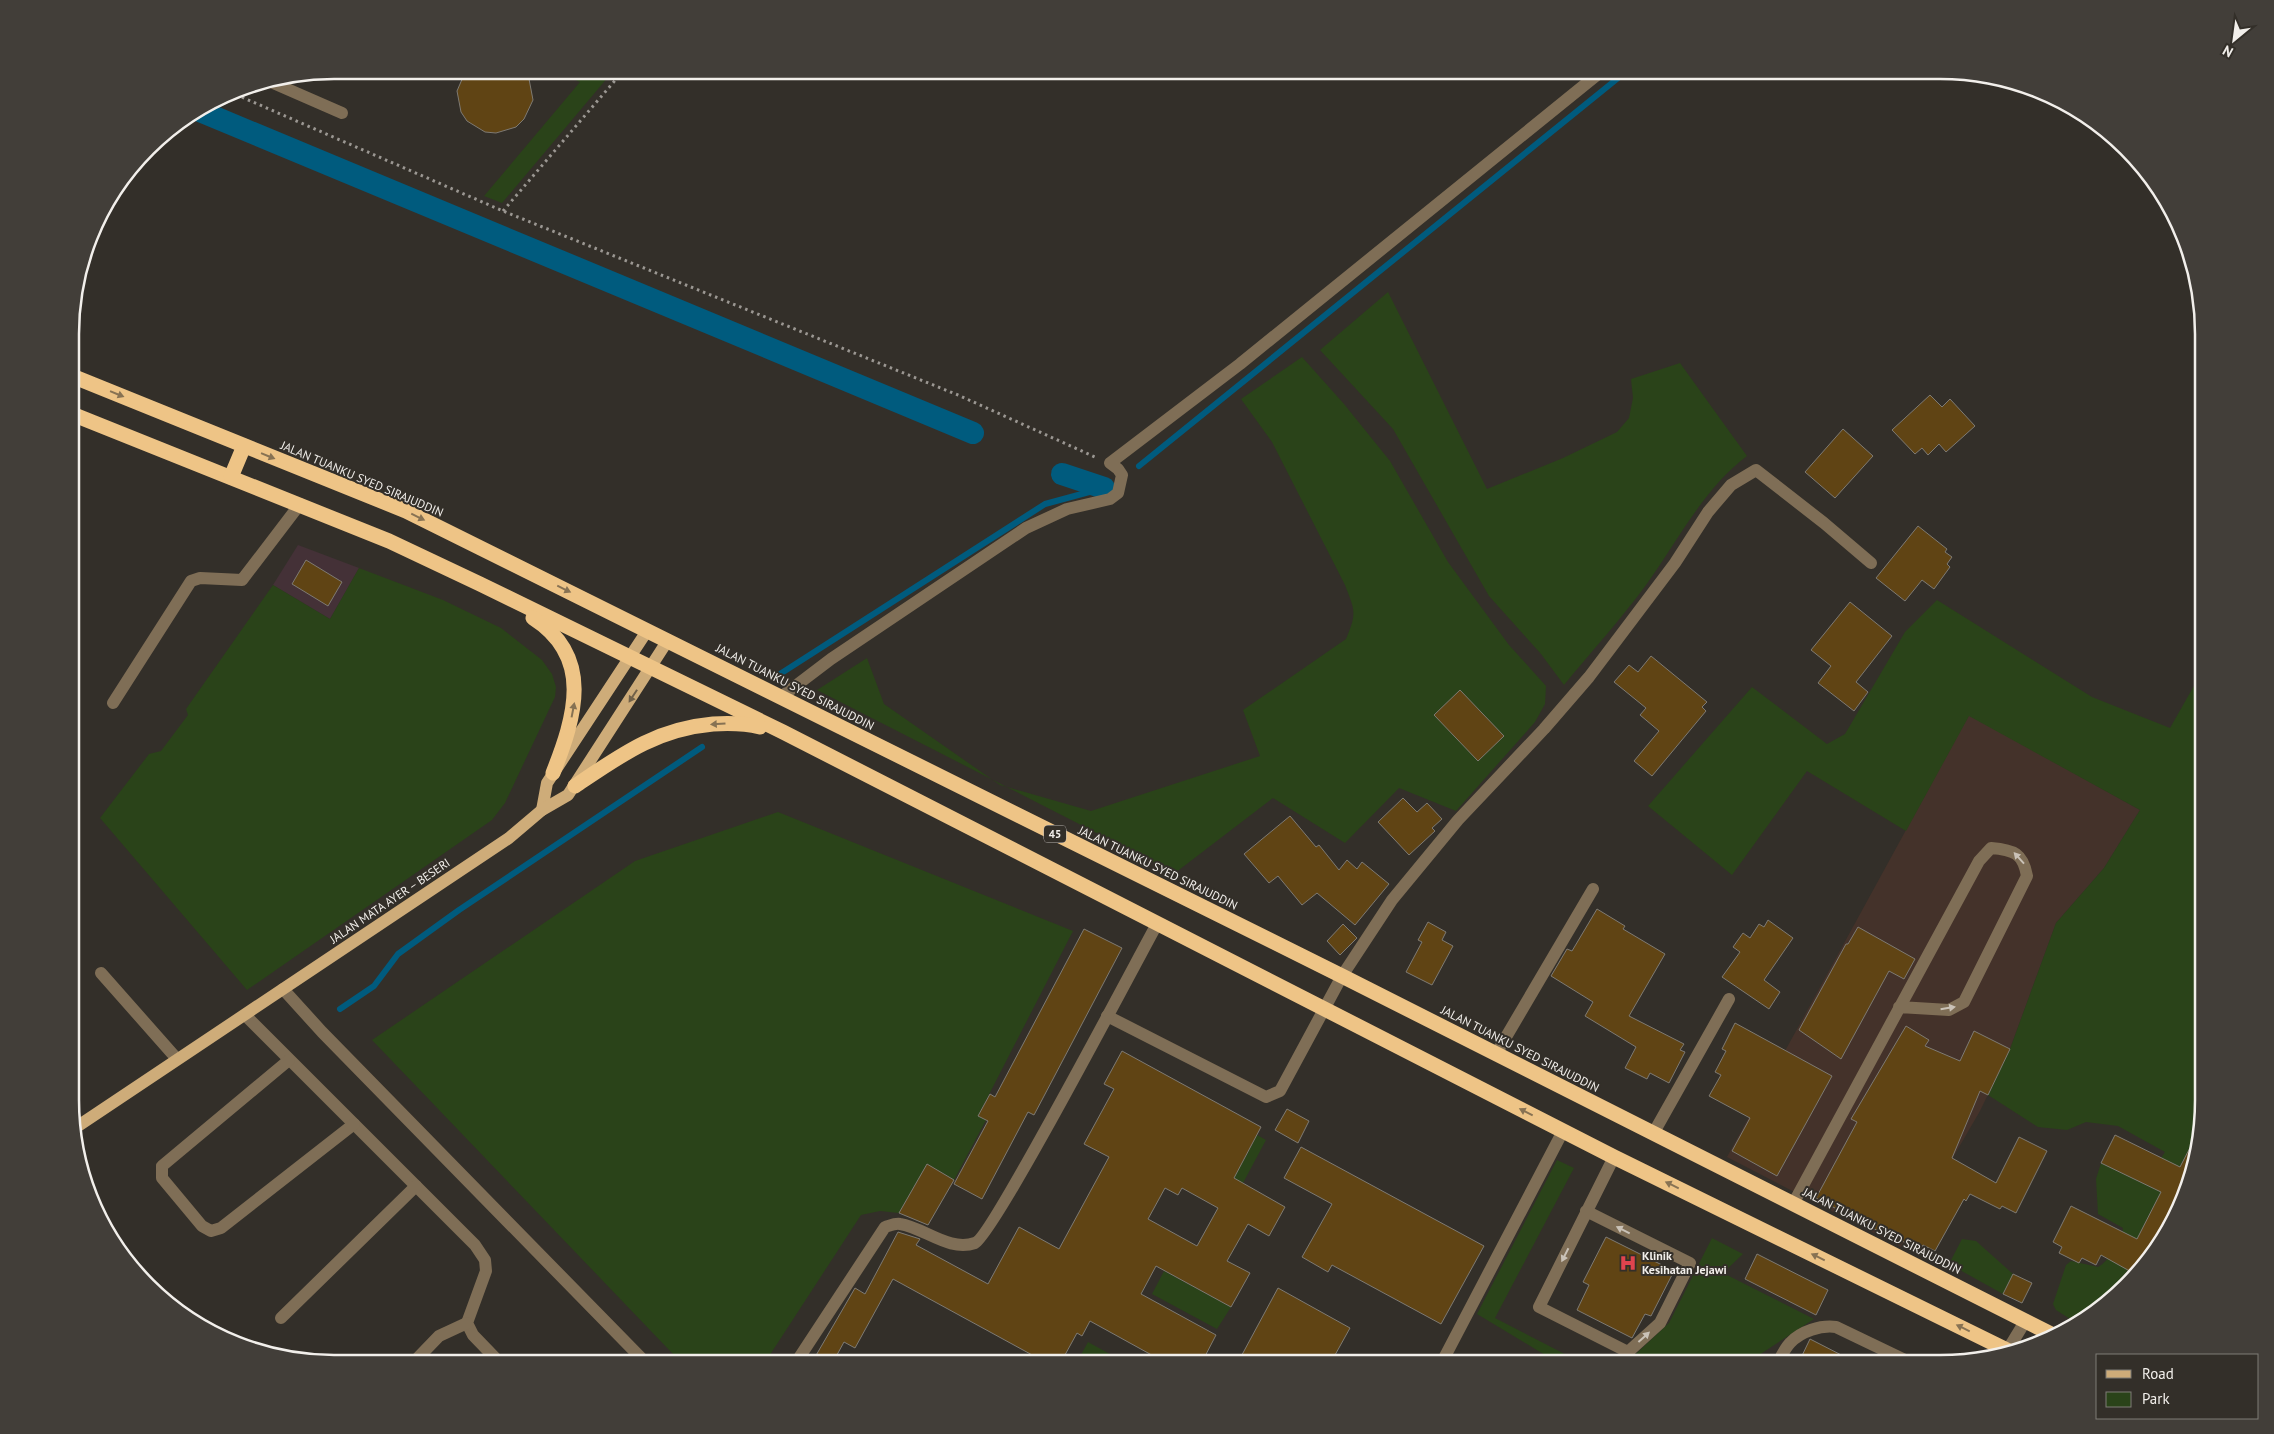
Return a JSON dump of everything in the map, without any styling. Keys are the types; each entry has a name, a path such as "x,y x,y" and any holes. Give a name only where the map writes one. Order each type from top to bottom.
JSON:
{"highway":[{"name":"JALAN TUANKU SYED SIRAJUDDIN","path":"79,379 406,512 668,640 1342,976 2047,1332"},
{"path":"79,417 389,541 652,667 783,732 1614,1157 1999,1348"},
{"path":"232,477 244,446"},
{"path":"480,584 545,626 558,640 566,654 576,694 569,727 553,773"},
{"path":"575,786 632,748 662,734 689,726 748,724 783,732"}],"main road":[{"path":"542,810 547,783 631,658 647,630"},
{"name":"JALAN MATA AYER – BESERI","path":"80,1125 508,838 542,810 568,795 668,640"}],"street":[{"path":"781,697 839,654 1026,528 1067,509 1110,500 1118,493 1122,476 1118,469 1110,462 1240,364 1592,79"},
{"path":"279,85 342,113"},
{"path":"1107,1016 1266,1097 1280,1092 1342,976 1392,900 1458,820 1544,729 1589,677 1674,563 1708,512 1731,485 1756,470 1824,523 1871,563"},
{"path":"113,703 191,581 200,578 242,580 300,504"},
{"path":"1793,1204 1899,1007 1979,861 1991,848 2011,849 2024,861 2027,876 1964,1002 1949,1010 1899,1007"},
{"path":"1496,1054 1593,889"},
{"path":"801,1355 885,1227 898,1223 957,1246 977,1243 986,1232 1028,1161 1157,924"},
{"path":"101,973 177,1059"},
{"path":"283,989 329,1039 639,1355"},
{"path":"1653,1134 1729,999"},
{"path":"245,1015 475,1245 486,1260 486,1271 467,1323 439,1336 421,1355"},
{"path":"290,1060 162,1166 162,1178 202,1226 211,1230 221,1228 354,1124"},
{"path":"1446,1355 1563,1131"},
{"path":"1586,1211 1690,1263 1660,1323 1628,1352 1539,1307 1586,1211 1614,1157"},
{"path":"280,1318 416,1186"},
{"path":"2012,1345 2026,1320"},
{"path":"467,1323 473,1335 492,1355"},
{"path":"1782,1355 1790,1342 1809,1331 1826,1326 1836,1327 1893,1355"}],"path":[{"path":"503,211 616,79"},
{"path":"240,96 503,211 958,395 1110,462"}],"shaded area":[{"path":"298,545 359,568 330,619 273,585"},
{"path":"1969,715 2140,810 2104,868 2056,923 2010,1049 1980,1111 1901,1247 1727,1157"}],"green space":[{"path":"573,79 606,79 502,203 484,196 580,82"},
{"path":"1388,292 1487,489 1563,458 1617,432 1629,418 1633,398 1631,379 1680,363 1747,456 1731,469 1704,500 1636,598 1564,685 1541,654 1489,596 1393,429 1320,350"},
{"path":"1302,357 1344,404 1390,461 1448,562 1509,645 1546,686 1545,704 1535,722 1456,811 1399,788 1345,843 1273,798 1175,873 1006,787 1091,811 1260,756 1243,710 1346,639 1352,623 1353,607 1345,585 1272,442 1241,399"},
{"path":"359,568 443,600 501,628 542,660 552,674 556,687 555,697 505,803 492,820 247,990 100,818 149,754 161,751 188,715 186,709 273,585 330,619"},
{"path":"1937,600 2092,697 2170,728 2195,684 2195,1117 2191,1146 2167,1191 2151,1212 2137,1240 2135,1261 2108,1292 2071,1319 2056,1310 2053,1304 2066,1265 2071,1261 2098,1267 2114,1250 2123,1228 2098,1214 2096,1179 2101,1163 2161,1158 2165,1152 2118,1126 2086,1122 2067,1130 2038,1127 1988,1095 2010,1049 2056,923 2104,868 2140,810 1969,716 1906,831 1807,771 1732,875 1648,806 1752,687 1827,744 1845,734 1905,632"},
{"path":"867,658 884,704 992,780 817,690"},
{"path":"778,812 1073,931 978,1116 986,1120 954,1180 927,1164 899,1213 880,1211 861,1215 770,1355 675,1355 672,1353 372,1040 635,861"},
{"path":"1257,1135 1266,1140 1243,1183 1202,1161 1244,1160"},
{"path":"1557,1160 1574,1168 1495,1318 1567,1355 1545,1355 1477,1314"},
{"path":"1712,1238 1743,1254 1723,1273 1814,1319 1759,1355 1635,1355 1669,1323"},
{"path":"1962,1239 1976,1241 2013,1274 2003,1294 1949,1264"},
{"path":"1164,1271 1231,1307 1217,1329 1152,1294"},
{"path":"1088,1342 1112,1355 1081,1355"}],"building":[{"path":"462,79 529,79 533,100 524,119 516,127 496,133 485,132 467,121 461,112 457,91"},
{"path":"1930,395 1942,407 1950,399 1975,426 1946,452 1939,444 1928,455 1922,448 1915,454 1892,430"},
{"path":"1843,429 1873,456 1835,498 1805,472"},
{"path":"1918,526 1947,549 1945,552 1952,557 1947,564 1950,567 1934,589 1922,580 1905,601 1876,578"},
{"path":"306,560 342,582 328,606 292,584"},
{"path":"1850,602 1892,636 1856,682 1868,692 1854,711 1818,683 1831,666 1811,650"},
{"path":"1651,656 1707,702 1702,707 1706,711 1652,776 1634,761 1659,731 1640,715 1646,708 1614,682 1629,665 1638,672"},
{"path":"1460,690 1504,736 1478,761 1434,715"},
{"path":"1403,798 1417,812 1427,803 1442,819 1432,828 1435,831 1409,855 1378,822"},
{"path":"1290,816 1316,847 1319,845 1339,870 1347,860 1357,869 1362,862 1389,884 1355,925 1317,893 1302,905 1278,876 1269,883 1244,854"},
{"path":"1597,909 1625,926 1623,929 1665,954 1629,1016 1684,1044 1680,1050 1685,1052 1669,1083 1650,1073 1647,1079 1625,1068 1636,1047 1585,1016 1593,1002 1551,976 1567,949 1572,951"},
{"path":"1768,920 1793,938 1764,980 1780,992 1769,1009 1722,977 1740,952 1733,947 1743,933 1750,938 1759,924 1764,927"},
{"path":"1428,922 1446,932 1442,940 1453,946 1432,985 1406,972 1422,942 1418,940"},
{"path":"1343,924 1357,938 1340,955 1327,941"},
{"path":"1858,927 1915,959 1904,979 1889,971 1841,1059 1799,1030 1846,944 1848,944"},
{"path":"1084,929 1122,948 1034,1115 1028,1112 982,1199 954,1184 988,1121 978,1116 990,1094 995,1097"},
{"path":"1735,1023 1832,1076 1777,1176 1732,1151 1750,1118 1709,1096 1721,1075 1715,1072 1726,1051 1722,1049"},
{"path":"1906,1026 1929,1040 1925,1046 1960,1061 1974,1031 2010,1049 1988,1095 1980,1091 1952,1158 1996,1183 2019,1137 2047,1151 2016,1213 2002,1206 2000,1209 1970,1194 1966,1201 1964,1199 1935,1251 1923,1245 1920,1250 1902,1241 1901,1243 1816,1198 1857,1122 1851,1119"},
{"path":"1122,1051 1261,1127 1234,1178 1285,1207 1269,1236 1248,1224 1227,1261 1250,1273 1231,1307 1156,1266 1141,1294 1216,1335 1206,1355 1152,1355 1090,1321 1082,1336 1077,1333 1065,1355 1032,1355 893,1279 855,1348 844,1342 837,1355 816,1355 855,1288 865,1294 898,1232 920,1239 916,1245 988,1284 1019,1227 1059,1249 1109,1157 1084,1144 1114,1089 1104,1084","holes":["1165,1188 1178,1195 1182,1188 1218,1208 1197,1246 1148,1219"]},
{"path":"1287,1109 1309,1121 1298,1143 1275,1130"},
{"path":"2115,1135 2180,1167 2191,1147 2182,1182 2169,1213 2152,1242 2129,1271 2101,1255 2096,1265 2082,1258 2079,1263 2059,1253 2062,1247 2053,1242 2071,1206 2137,1239 2161,1192 2101,1163"},
{"path":"1301,1147 1484,1246 1441,1324 1332,1265 1328,1272 1302,1257 1332,1204 1284,1178"},
{"path":"927,1164 954,1180 928,1225 899,1213"},
{"path":"1606,1237 1674,1271 1651,1316 1645,1314 1632,1338 1577,1310 1589,1285 1583,1282"},
{"path":"1757,1254 1828,1290 1816,1315 1745,1279"},
{"path":"2013,1274 2032,1283 2022,1303 2003,1294"},
{"path":"1278,1288 1350,1328 1335,1355 1242,1355"},
{"path":"1810,1339 1841,1355 1802,1355"}],"waterway":[{"path":"1139,466 1617,79"},
{"path":"206,113 973,433"},
{"path":"1062,474 1104,488"},
{"path":"780,674 1045,504 1104,488"},
{"path":"340,1009 374,986 398,954 459,910 702,747"}],"place":[{"name":"Klinik Kesihatan Jejawi","path":"1628,1263"}]}
